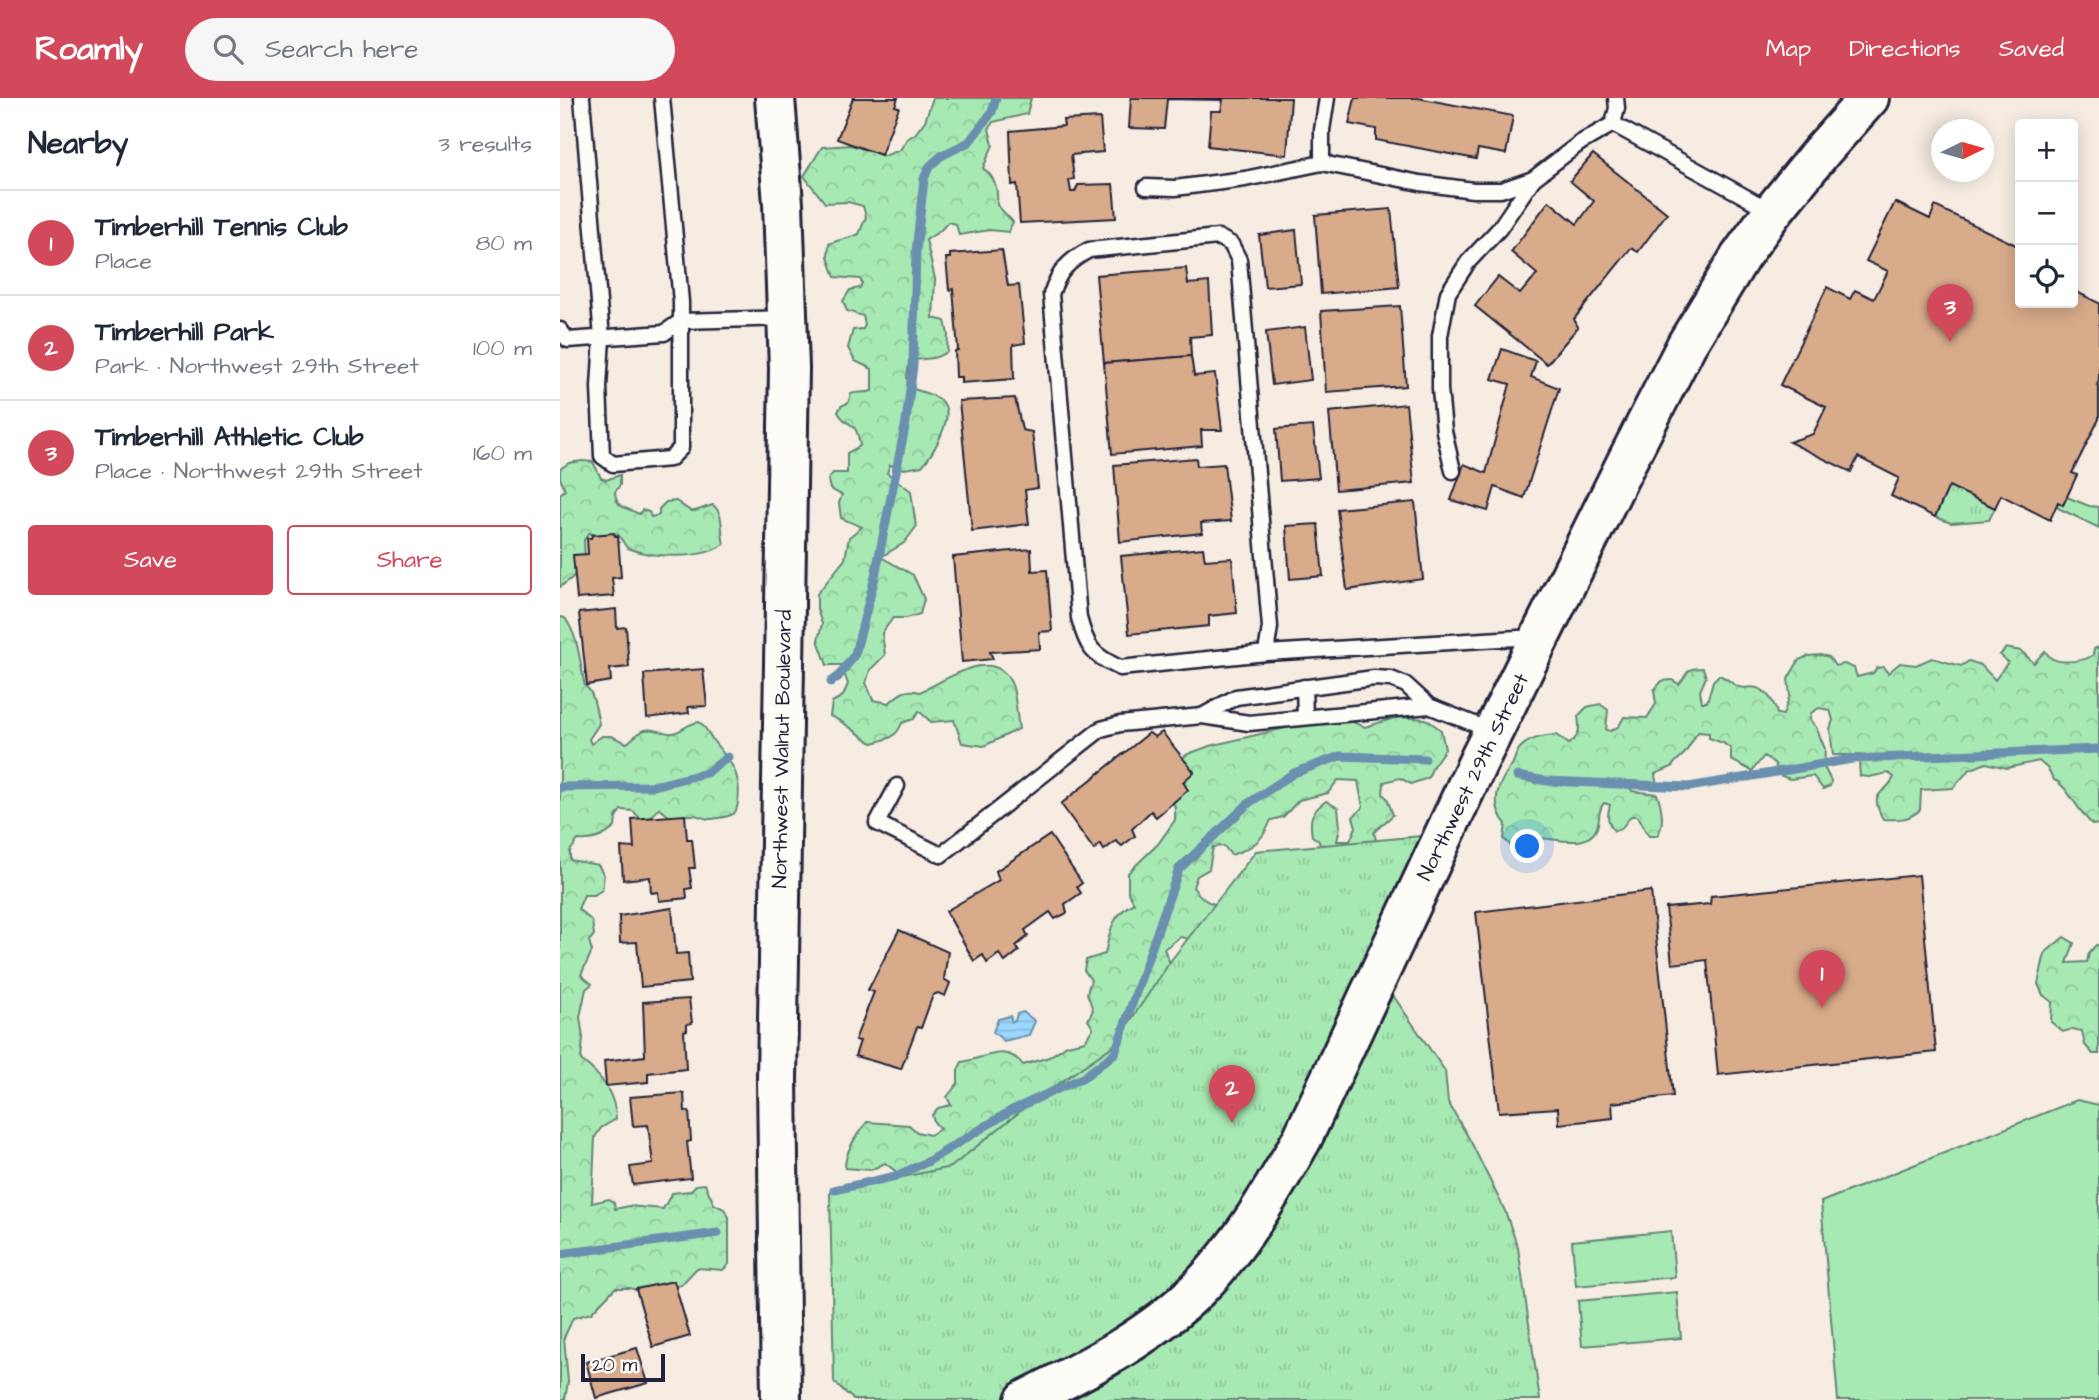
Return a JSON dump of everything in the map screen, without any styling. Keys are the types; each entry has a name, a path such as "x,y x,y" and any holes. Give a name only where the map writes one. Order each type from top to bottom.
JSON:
{"street":[{"name":"Northwest Walnut Boulevard","path":"775,98 783,204 789,393 777,1079 781,1400"},
{"name":"Northwest 29th Street","path":"1025,1400 1085,1370 1152,1327 1198,1289 1237,1244 1274,1189 1301,1139 1493,732 1687,344 1740,257 1773,211 1869,98"}],"lane":[{"path":"582,98 602,338 599,387 602,456 613,464 670,459 681,448 681,302 662,98"},
{"path":"1322,163 1322,130 1327,98"},
{"path":"1146,187 1189,186 1322,163 1420,183 1473,190 1501,190 1532,179 1580,142 1613,124 1617,108 1616,98"},
{"path":"1613,124 1773,211"},
{"path":"1453,471 1444,431 1440,389 1440,336 1448,293 1468,262 1499,229 1532,179"},
{"path":"1266,653 1270,627 1239,260 1231,244 1218,237 1089,250 1071,260 1058,275 1051,293 1079,618 1085,641 1098,657 1120,668 1266,653 1540,636"},
{"path":"560,330 568,340 664,333 681,321 787,318"},
{"path":"1202,716 1236,697 1374,678 1406,685 1429,706 1493,732"},
{"path":"1304,687 1305,718"},
{"path":"897,786 877,823 941,855 1101,729 1120,724 1202,716 1249,723 1429,706"}],"green space":[{"path":"933,98 1031,98 1027,114 993,122 989,129 993,145 983,168 995,184 997,205 1013,222 1008,232 990,230 959,235 956,224 948,222 926,240 935,279 933,318 945,321 948,334 947,352 932,358 909,361 907,379 914,389 934,396 944,404 946,418 936,446 922,466 905,469 890,465 887,473 911,491 916,527 904,543 881,557 913,575 924,599 920,614 893,618 882,633 885,655 870,670 866,683 873,700 889,703 903,692 920,692 969,669 994,667 1004,673 1012,685 1019,729 984,746 962,743 954,720 931,722 919,711 914,719 902,723 894,735 872,743 830,716 832,702 843,696 848,684 841,665 827,665 818,640 822,624 817,609 817,594 845,559 849,537 862,527 841,518 839,503 842,495 830,489 828,480 833,473 847,473 847,453 860,446 854,427 838,412 841,406 848,403 851,394 872,391 872,369 855,361 848,348 853,330 863,329 865,325 863,316 847,311 843,301 850,290 860,288 862,283 860,279 835,277 828,257 829,244 859,234 866,217 863,206 848,202 825,203 804,176 822,147 851,145 884,156 900,150 925,121"},
{"path":"593,462 601,478 606,480 620,475 620,485 615,492 617,502 639,514 642,510 649,512 651,517 659,515 659,509 666,502 676,501 693,511 713,505 721,518 724,544 704,553 691,555 650,554 627,548 618,534 599,536 589,533 584,540 585,560 572,578 560,587 560,494 565,490 560,469 569,463"},
{"path":"1949,486 1995,508 1989,520 1951,523 1935,517"},
{"path":"2067,497 2099,507 2099,528 2056,507 2058,502 2063,505"},
{"path":"560,617 565,618 573,632 584,684 590,691 596,708 599,724 589,739 591,744 602,736 611,736 627,743 645,730 673,733 699,722 730,763 737,776 739,792 734,813 717,818 687,815 674,818 659,808 649,820 642,820 633,811 621,810 611,831 598,838 578,840 570,851 570,860 598,865 604,875 602,890 594,895 584,895 578,909 592,921 594,935 589,941 592,951 581,975 592,984 586,989 580,1017 583,1038 581,1060 605,1085 613,1101 616,1119 601,1128 595,1137 592,1203 609,1199 614,1203 615,1209 629,1206 663,1209 672,1193 690,1191 696,1185 705,1184 714,1204 724,1209 729,1217 729,1264 723,1270 697,1268 681,1285 645,1293 630,1288 615,1288 591,1313 573,1318 564,1338 568,1381 565,1400 560,1400"},
{"path":"2099,647 2099,824 2093,825 2088,820 2039,761 2007,768 1986,763 1969,770 1953,788 1921,790 1920,810 1912,816 1883,819 1877,798 1894,777 1888,773 1860,776 1859,763 1862,755 1833,755 1830,729 1833,720 1830,710 1819,708 1811,713 1810,720 1816,727 1825,749 1824,767 1831,781 1830,786 1823,789 1813,776 1790,779 1779,775 1775,764 1764,756 1752,771 1731,760 1731,749 1723,743 1709,738 1709,733 1698,732 1672,767 1655,774 1657,788 1650,783 1633,783 1630,787 1632,791 1657,794 1662,816 1657,836 1649,836 1637,816 1631,816 1621,829 1614,831 1608,818 1610,805 1604,803 1595,832 1582,840 1540,838 1527,849 1513,848 1504,839 1506,824 1498,810 1497,796 1501,782 1512,766 1518,750 1537,738 1556,735 1569,744 1578,732 1578,716 1587,707 1600,704 1608,710 1606,730 1611,731 1619,726 1624,717 1647,718 1656,704 1654,690 1662,681 1672,680 1679,684 1692,669 1703,668 1706,677 1700,691 1702,702 1707,702 1713,681 1719,675 1739,687 1755,687 1761,690 1770,698 1777,714 1783,715 1790,695 1788,679 1799,660 1808,656 1829,657 1835,666 1844,664 1854,668 1857,677 1873,673 1877,668 1883,667 1888,673 1900,663 1916,665 1932,658 1961,666 1969,661 1981,665 1995,680 2008,662 2000,655 2006,648 2021,651 2034,663 2045,651 2050,658 2057,661 2073,661 2093,655 2094,649"},
{"path":"1312,710 1327,712 1365,727 1398,717 1426,719 1441,730 1445,749 1428,778 1411,784 1400,778 1384,782 1383,794 1393,815 1374,832 1378,848 1321,857 1319,841 1312,836 1311,830 1312,816 1317,809 1326,801 1338,808 1340,827 1337,841 1350,841 1356,827 1353,817 1363,807 1358,781 1338,780 1328,793 1299,800 1283,817 1271,820 1256,843 1245,850 1231,855 1224,846 1213,847 1209,869 1197,876 1193,887 1209,902 1231,906 1199,941 1180,937 1164,949 1174,973 1185,988 1017,1138 906,1188 899,1174 885,1163 871,1170 845,1168 849,1149 867,1122 909,1125 917,1132 930,1135 940,1129 932,1115 938,1108 951,1105 947,1097 958,1083 958,1070 962,1062 1002,1053 1016,1058 1023,1065 1049,1057 1067,1045 1085,1041 1093,1028 1088,1020 1093,1010 1087,993 1091,980 1084,970 1086,960 1105,954 1116,918 1134,903 1128,892 1128,873 1158,844 1175,820 1175,808 1168,784 1178,761 1210,746 1298,725"},
{"path":"1445,834 1379,975 1445,1071 1448,1102 1505,1211 1518,1248 1540,1400 854,1400 834,1382 830,1192 951,1167 1028,1105 1114,1045 1172,959 1256,851"},
{"path":"2064,937 2074,943 2067,963 2087,962 2089,953 2099,945 2099,1054 2093,1054 2085,1045 2082,1031 2072,1029 2063,1032 2051,1022 2052,1002 2043,995 2038,984 2045,953"},
{"path":"2077,1100 2099,1105 2099,1400 1838,1400 1821,1202"},
{"path":"1671,1231 1675,1277 1576,1286 1572,1241"},
{"path":"1677,1292 1681,1338 1582,1346 1578,1301"}],"water":[{"path":"1023,1012 1035,1021 1029,1035 1004,1041 993,1032 998,1019 1010,1016 1012,1022 1017,1014"}],"building":[{"path":"853,98 898,98 895,106 899,107 881,155 837,139"},
{"path":"1131,98 1291,98 1287,155 1208,146 1211,111 1221,111 1223,100 1167,99 1164,129 1129,128"},
{"path":"1355,98 1418,98 1513,116 1506,154 1478,149 1476,159 1376,140 1376,129 1349,124"},
{"path":"1100,118 1103,152 1071,155 1074,179 1069,180 1071,192 1075,192 1078,185 1113,184 1116,218 1020,223 1017,184 1012,185 1010,131 1064,126 1063,120"},
{"path":"1593,154 1667,213 1638,252 1631,248 1574,319 1578,327 1547,364 1475,306 1498,277 1520,294 1537,274 1511,252 1549,201 1577,224 1594,201 1570,181"},
{"path":"1895,202 1930,219 1935,206 2015,245 2015,308 2078,308 2078,292 2099,303 2099,419 2072,473 2077,475 2063,505 2058,502 2050,520 2001,495 1995,508 1949,486 1935,517 1891,496 1899,478 1858,457 1851,472 1789,442 1813,434 1826,407 1780,385 1827,287 1850,299 1855,290 1874,299 1888,271 1866,261"},
{"path":"1391,209 1399,287 1321,294 1315,215"},
{"path":"1296,230 1301,284 1265,287 1259,235"},
{"path":"1002,250 1008,286 1019,285 1025,343 1013,345 1014,379 961,383 961,377 956,377 955,351 958,350 953,289 949,290 946,258 950,258 950,254"},
{"path":"1186,268 1188,284 1209,282 1212,335 1190,337 1191,356 1104,363 1096,275"},
{"path":"1400,306 1406,386 1326,392 1321,311"},
{"path":"1305,327 1311,380 1272,385 1266,332"},
{"path":"1502,349 1536,361 1531,377 1559,388 1524,498 1495,487 1488,511 1451,500 1464,464 1486,473 1510,384 1492,379"},
{"path":"1191,356 1194,376 1215,374 1222,430 1201,430 1202,446 1112,454 1104,363"},
{"path":"1015,398 1022,430 1032,432 1038,488 1025,490 1029,524 972,531 959,401"},
{"path":"1406,404 1414,483 1336,490 1329,412"},
{"path":"1313,426 1319,478 1280,481 1276,429"},
{"path":"1196,458 1197,466 1224,464 1231,521 1201,523 1202,533 1120,542 1114,465"},
{"path":"1415,502 1423,579 1347,590 1337,509"},
{"path":"1318,524 1323,576 1290,579 1286,526"},
{"path":"614,533 618,536 621,577 612,578 614,596 577,599 573,555 588,554 587,538 592,535"},
{"path":"1203,548 1205,560 1232,558 1237,613 1209,616 1209,626 1129,634 1121,556"},
{"path":"1031,549 1032,571 1047,570 1052,631 1039,632 1040,649 990,652 993,659 962,662 953,557"},
{"path":"616,609 617,628 626,627 629,667 610,669 611,681 587,685 579,613"},
{"path":"703,669 707,706 688,707 689,713 647,718 644,674"},
{"path":"1162,732 1194,772 1183,782 1188,790 1156,817 1151,811 1132,829 1135,836 1122,846 1116,841 1104,850 1100,844 1094,850 1061,804 1149,733 1155,737"},
{"path":"685,815 687,839 692,839 695,868 689,868 692,888 686,889 687,898 659,901 658,892 651,893 650,877 623,880 621,847 634,848 632,819"},
{"path":"1050,835 1082,883 1077,887 1081,893 1065,904 1067,913 1055,919 1050,912 1025,930 1028,936 1016,946 1019,951 1005,962 999,954 987,963 983,955 974,961 946,911 999,880 996,871"},
{"path":"1919,875 1936,1052 1718,1075 1707,960 1672,964 1666,908 1710,904 1711,896"},
{"path":"1651,891 1673,1096 1612,1103 1613,1118 1559,1124 1558,1108 1499,1112 1476,912"},
{"path":"672,908 676,954 688,953 690,982 641,987 637,942 620,943 619,916"},
{"path":"899,930 948,952 944,979 950,983 945,996 938,993 933,995 901,1069 855,1056 860,1041 855,1040 874,992 868,990"},
{"path":"689,999 692,1023 687,1024 687,1030 684,1031 686,1069 648,1073 648,1082 606,1086 604,1061 645,1056 643,1002"},
{"path":"684,1093 685,1111 689,1111 691,1141 687,1142 691,1178 633,1185 630,1167 653,1164 648,1125 633,1126 630,1097"},
{"path":"674,1281 690,1336 653,1347 636,1289"},
{"path":"637,1348 648,1383 596,1398 586,1362"}],"waterway":[{"path":"831,682 855,654 874,581 906,422 913,365 916,252 924,179 929,167 941,156 969,142 992,112 996,98"},
{"path":"1517,776 1547,781 1689,787 1852,759 2099,749"},
{"path":"834,1190 896,1176 927,1162 1012,1110 1084,1077 1115,1053 1179,869 1249,803 1294,773 1340,756 1425,759"},
{"path":"560,787 654,786 706,773 728,757"},
{"path":"560,1254 718,1233"}],"place":[{"name":"Timberhill Athletic Club","path":"1950,342"},
{"name":"Timberhill Tennis Club","path":"1822,1008"},
{"name":"Timberhill Park","path":"1232,1123"}]}
